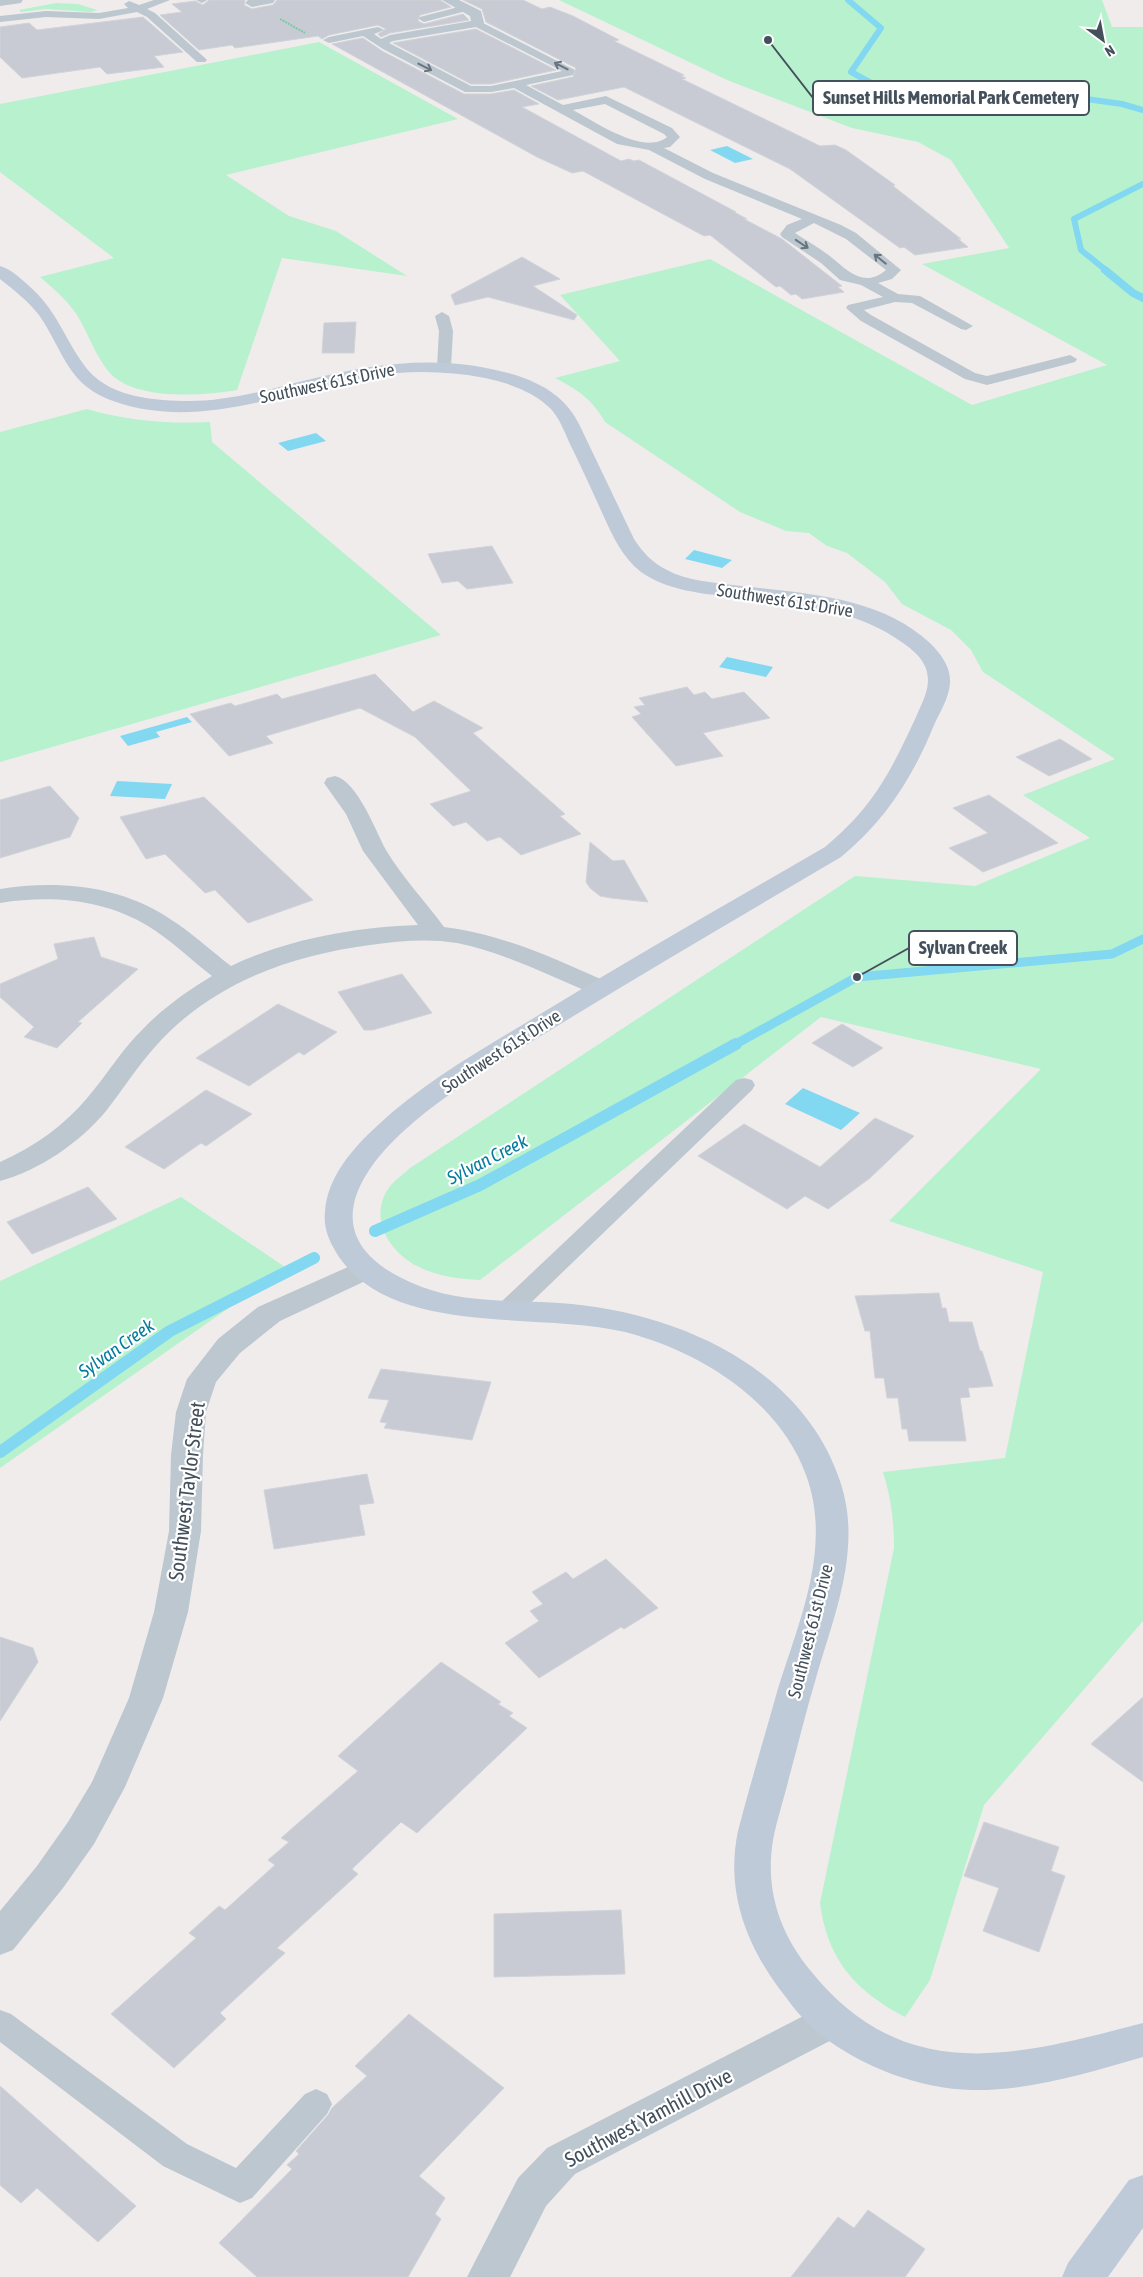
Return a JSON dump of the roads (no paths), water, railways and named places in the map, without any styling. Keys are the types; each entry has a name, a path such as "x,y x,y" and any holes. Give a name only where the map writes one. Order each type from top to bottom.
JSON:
{"street":[{"path":"0,2 16,0"},
{"path":"252,3 268,0"},
{"path":"449,0 476,14 477,23"},
{"name":"Southwest 61st Drive","path":"0,271 28,294 43,310 79,374 110,394 134,401 174,406 217,404 241,401 371,372 399,368 444,368 487,373 517,381 542,394 556,405 567,418 626,544 652,570 666,577 694,586 842,607 870,615 899,629 914,640 936,665 940,675 939,690 915,747 884,801 854,836 833,852 600,988 485,1059 425,1102 394,1126 366,1153 351,1174 339,1206 339,1226 342,1240 352,1256 366,1269 392,1286 433,1301 509,1310 598,1316 638,1325 697,1348 744,1376 773,1399 806,1440 826,1488 832,1516 826,1583 752,1851 753,1887 769,1944 785,1969 831,2021 872,2046 912,2063 963,2072 1009,2071 1053,2064 1143,2040"},
{"path":"335,783 357,813 374,851 436,933"},
{"path":"0,896 60,890 96,897 124,906 156,920 228,976"},
{"path":"0,1172 45,1148 71,1130 88,1114 152,1034 181,1008 228,976 276,955 310,945 387,935 436,933 475,941 526,956 600,988"},
{"name":"Southwest Taylor Street","path":"0,1939 50,1877 81,1832 107,1787 146,1698 171,1612 185,1531 187,1455 191,1412 202,1379 229,1346 269,1314 366,1269"},
{"name":"Southwest Yamhill Drive","path":"488,2277 532,2192 561,2161 831,2021"},
{"path":"1082,2277 1143,2194"}],"lane":[{"path":"119,0 151,15 201,60"},
{"path":"0,24 46,14 86,20 165,0"},
{"path":"329,40 409,24 438,14 466,8"},
{"path":"365,33 387,47 469,90 491,89 568,73 569,70 477,23 390,38 382,43"},
{"path":"515,84 621,141 634,145 653,146 666,144 674,137 668,131 606,100 562,109"},
{"path":"653,146 709,176 852,236 894,270 888,276 866,282"},
{"path":"813,219 792,228 787,234 826,260 845,277 866,282 895,298"},
{"path":"966,326 915,299 895,298 853,308 866,318 970,376 987,381 1070,358"},
{"path":"442,316 446,331 444,368"},
{"path":"509,1310 744,1085"},
{"path":"0,2024 175,2155 240,2188 316,2104"}],"water":[{"path":"727,146 753,159 735,163 710,150"},
{"path":"316,433 326,441 288,451 278,443"},
{"path":"694,550 732,560 722,568 685,559"},
{"path":"727,657 773,667 766,677 719,667"},
{"path":"187,717 192,722 156,732 160,737 128,746 120,736"},
{"path":"117,781 172,784 165,799 110,796"},
{"path":"803,1088 860,1113 841,1130 785,1104"}],"waterway":[{"name":"Sylvan Creek","path":"848,0 881,28 851,72 875,85 902,90 993,96 1065,96 1122,104 1143,110"},
{"name":"Sylvan Creek","path":"1107,271 1081,250 1074,219 1143,184"},
{"name":"Sylvan Creek","path":"1105,270 1133,293 1143,298"},
{"name":"Sylvan Creek","path":"734,1045 857,977 1112,954 1143,939"},
{"name":"Sylvan Creek","path":"375,1231 480,1185 736,1044"},
{"name":"Sylvan Creek","path":"0,1452 170,1331 314,1258"}],"place":[{"name":"Sunset Hills Memorial Park Cemetery","path":"768,40"},
{"name":"Sylvan Creek","path":"857,977"}]}
